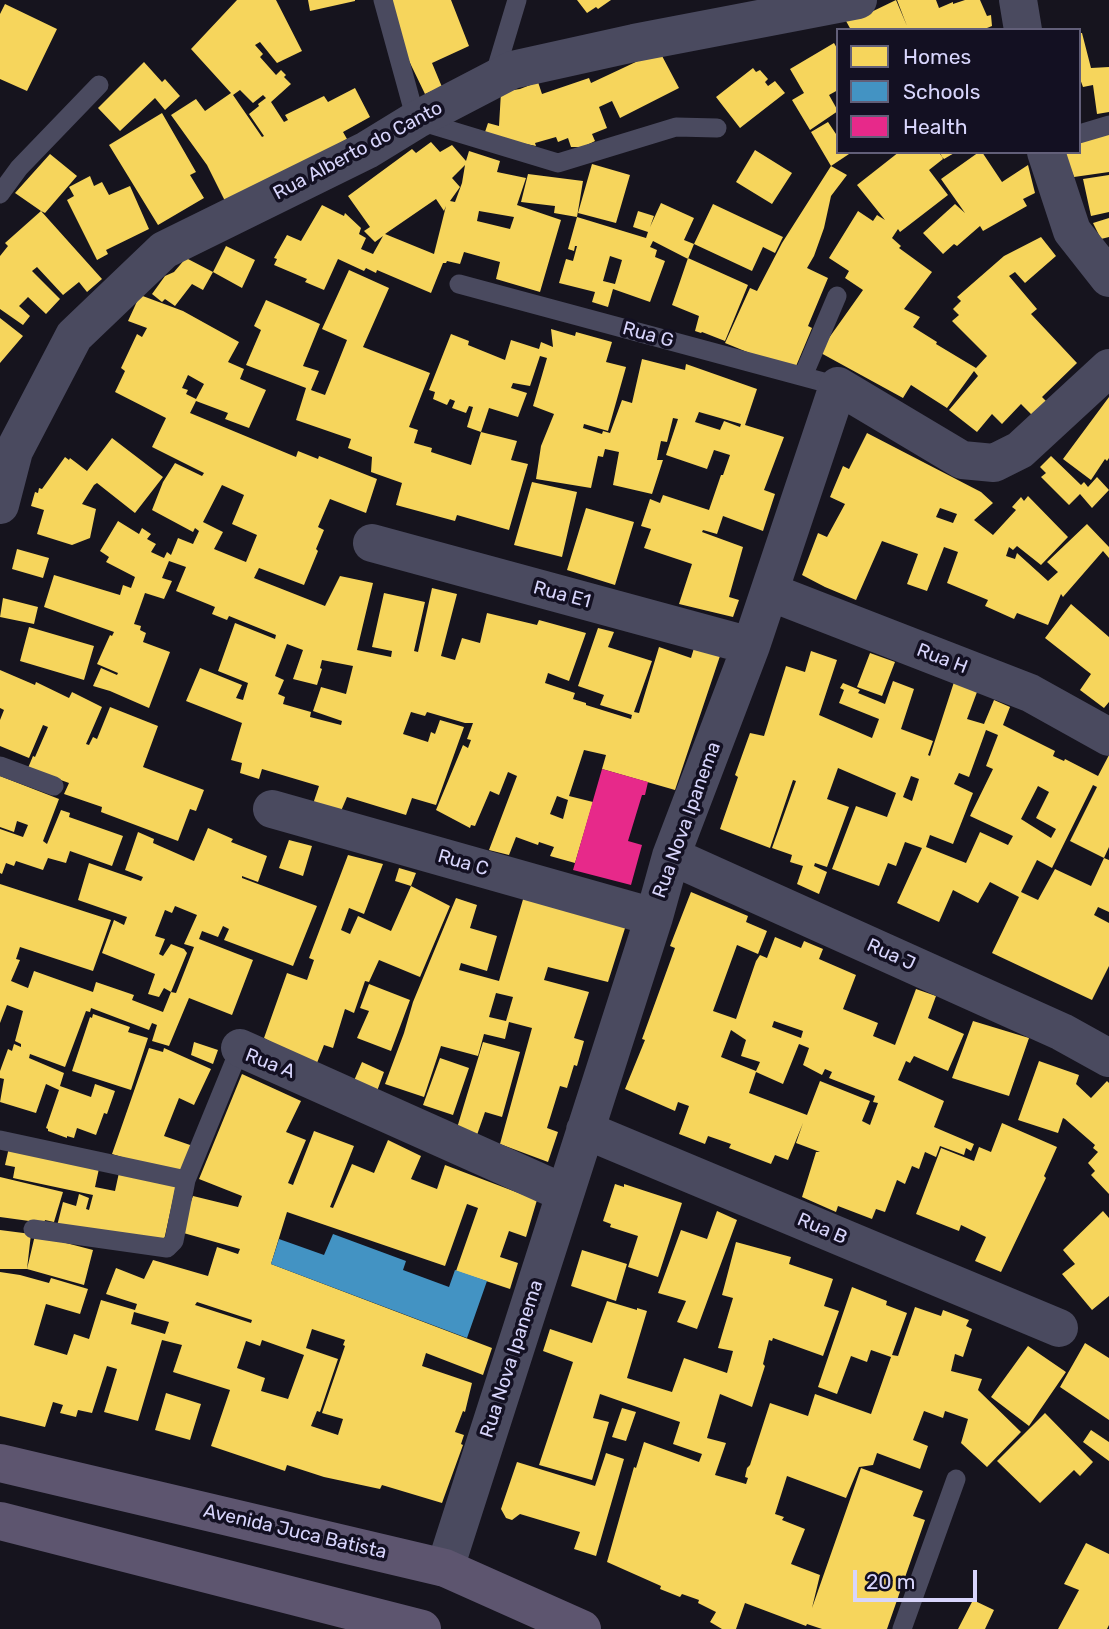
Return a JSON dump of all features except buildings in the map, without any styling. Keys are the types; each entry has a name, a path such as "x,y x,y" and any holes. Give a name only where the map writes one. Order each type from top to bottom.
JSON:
{"main road":[{"name":"Avenida Juca Batista","path":"0,1463 445,1567 582,1629"},
{"path":"0,1521 178,1568 342,1618 422,1629"}],"street":[{"name":"Rua Alberto do Canto","path":"0,505 7,445 74,336 164,250 367,150 416,120 512,70 858,0"},
{"path":"1018,0 1023,28"},
{"path":"1046,154 1072,231 1101,256"},
{"path":"820,381 962,460 994,463 1020,450 1109,368"},
{"name":"Rua Nova Ipanema","path":"445,1567 654,917 671,856 770,592 820,381"},
{"name":"Rua E1","path":"372,543 751,646"},
{"name":"Rua H","path":"770,592 1030,692 1109,737"},
{"name":"Rua C","path":"272,808 654,917"},
{"name":"Rua J","path":"671,856 1062,1032 1109,1058"},
{"name":"Rua A","path":"240,1048 565,1193"},
{"name":"Rua B","path":"585,1130 1059,1328"}],"lane":[{"path":"383,0 416,120 558,163 676,127 717,128"},
{"path":"492,81 517,0"},
{"path":"0,194 19,168 99,85"},
{"path":"1081,133 1109,125"},
{"name":"Rua G","path":"459,284 820,381"},
{"path":"820,381 837,296"},
{"path":"0,766 54,786"},
{"name":"Rua A","path":"33,1229 167,1248 174,1241 186,1180 240,1048"},
{"path":"0,1140 186,1180"},
{"path":"902,1629 956,1479"}]}
